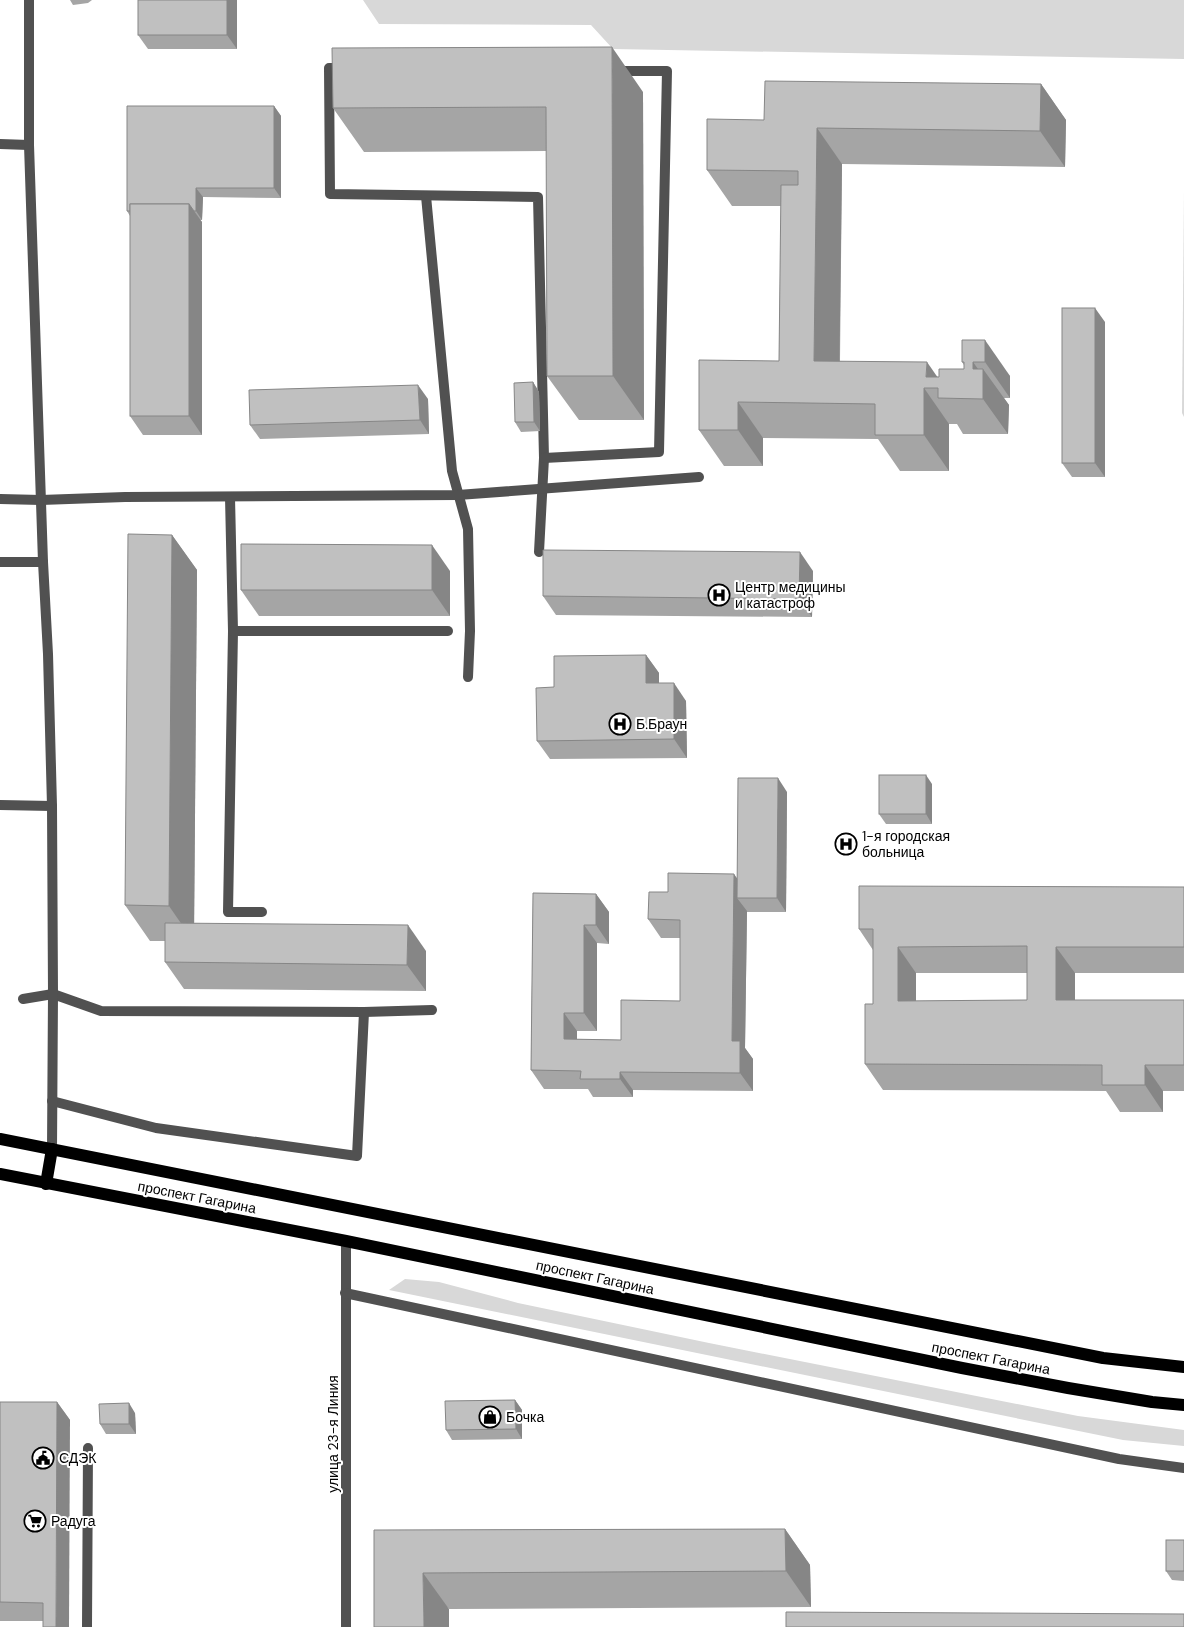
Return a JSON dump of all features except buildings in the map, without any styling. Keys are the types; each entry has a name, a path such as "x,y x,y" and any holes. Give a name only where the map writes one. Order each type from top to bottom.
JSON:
{"main road":[{"name":"проспект Гагарина","path":"0,1139 1103,1358 1184,1367"},
{"path":"46,1184 52,1149"},
{"name":"проспект Гагарина","path":"0,1174 346,1241 962,1368 1068,1388 1152,1402 1184,1405"}],"street":[{"path":"29,0 29,145 52,806 52,1149"},
{"path":"358,68 329,68 330,194 538,198 544,458 539,552"},
{"path":"544,458 659,452 668,72 609,70"},
{"path":"0,144 29,145"},
{"path":"426,196 452,471 468,529 470,631 468,677"},
{"path":"0,499 458,495 700,477"},
{"path":"230,497 233,631 228,912 262,912"},
{"path":"0,562 43,562"},
{"path":"233,631 448,631"},
{"path":"0,804 52,806"},
{"path":"23,999 53,994 101,1011 364,1012 432,1010"},
{"path":"52,1101 156,1128 357,1156 364,1012"},
{"name":"улица 23-я Линия","path":"346,1241 346,1627"},
{"path":"346,1292 1119,1459 1184,1468"},
{"path":"87,1627 88,1448"}],"shaded area":[{"path":"363,0 1184,0 1184,59 613,49 591,25 379,24"},
{"path":"1184,190 1184,417 1182,413"},
{"path":"405,1279 439,1282 518,1303 1078,1416 1184,1430 1184,1446 1123,1440 389,1290"}],"place":[{"name":"Центр медицины и катастроф","path":"719,595"},
{"name":"Б.Браун","path":"620,724"},
{"name":"1-я городская больница","path":"846,844"},
{"name":"Бочка","path":"490,1417"},
{"name":"СДЭК","path":"43,1458"},
{"name":"Радуга","path":"35,1521"}]}
